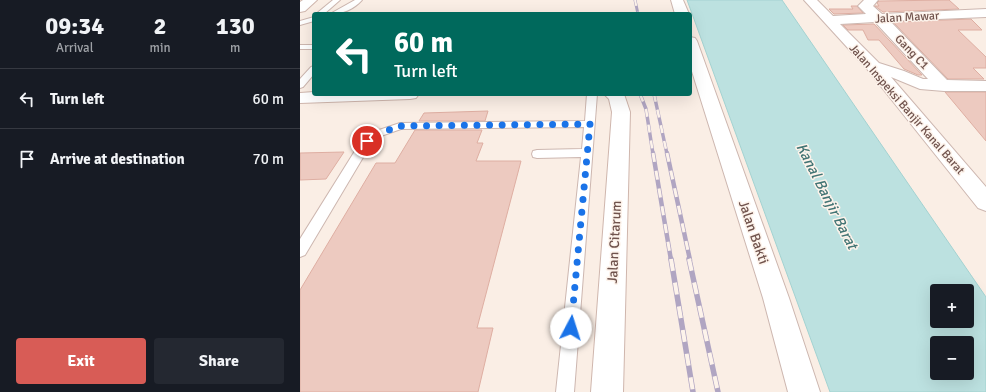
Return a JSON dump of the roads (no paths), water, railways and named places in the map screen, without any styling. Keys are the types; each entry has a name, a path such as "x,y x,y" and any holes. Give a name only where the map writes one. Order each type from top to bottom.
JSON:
{"street":[{"path":"300,8 311,0"},
{"path":"677,0 681,12"},
{"name":"Jalan Inspeksi Banjir Kanal Barat","path":"810,0 873,66 979,185 986,202"},
{"name":"Gang C1","path":"872,0 865,6 880,18 944,86"},
{"name":"Jalan Mawar","path":"828,20 986,13"},
{"name":"Jalan Bakti","path":"692,48 776,298 804,392"},
{"path":"873,66 898,74 920,84 944,86 986,86"},
{"path":"300,88 312,89"},
{"name":"Jalan Citarum","path":"607,392 621,112 616,96"}],"lane":[{"path":"322,12 337,0"},
{"path":"337,12 354,2"},
{"path":"300,23 312,20"},
{"path":"300,47 312,47"},
{"path":"300,88 312,72"},
{"path":"300,88 312,84"},
{"path":"565,392 592,96"},
{"path":"300,251 367,141 378,134 400,126 590,124"},
{"path":"537,154 587,153"}],"water":[{"name":"Kanal Banjir Barat","path":"687,0 782,0 986,297 986,392 830,392"}],"railway":[{"path":"635,0 638,12"},
{"path":"641,96 646,109 653,154"},
{"path":"654,96 667,154"},
{"path":"653,153 671,260"},
{"path":"667,153 690,260"},
{"path":"671,259 693,392"},
{"path":"689,259 718,392"}]}
